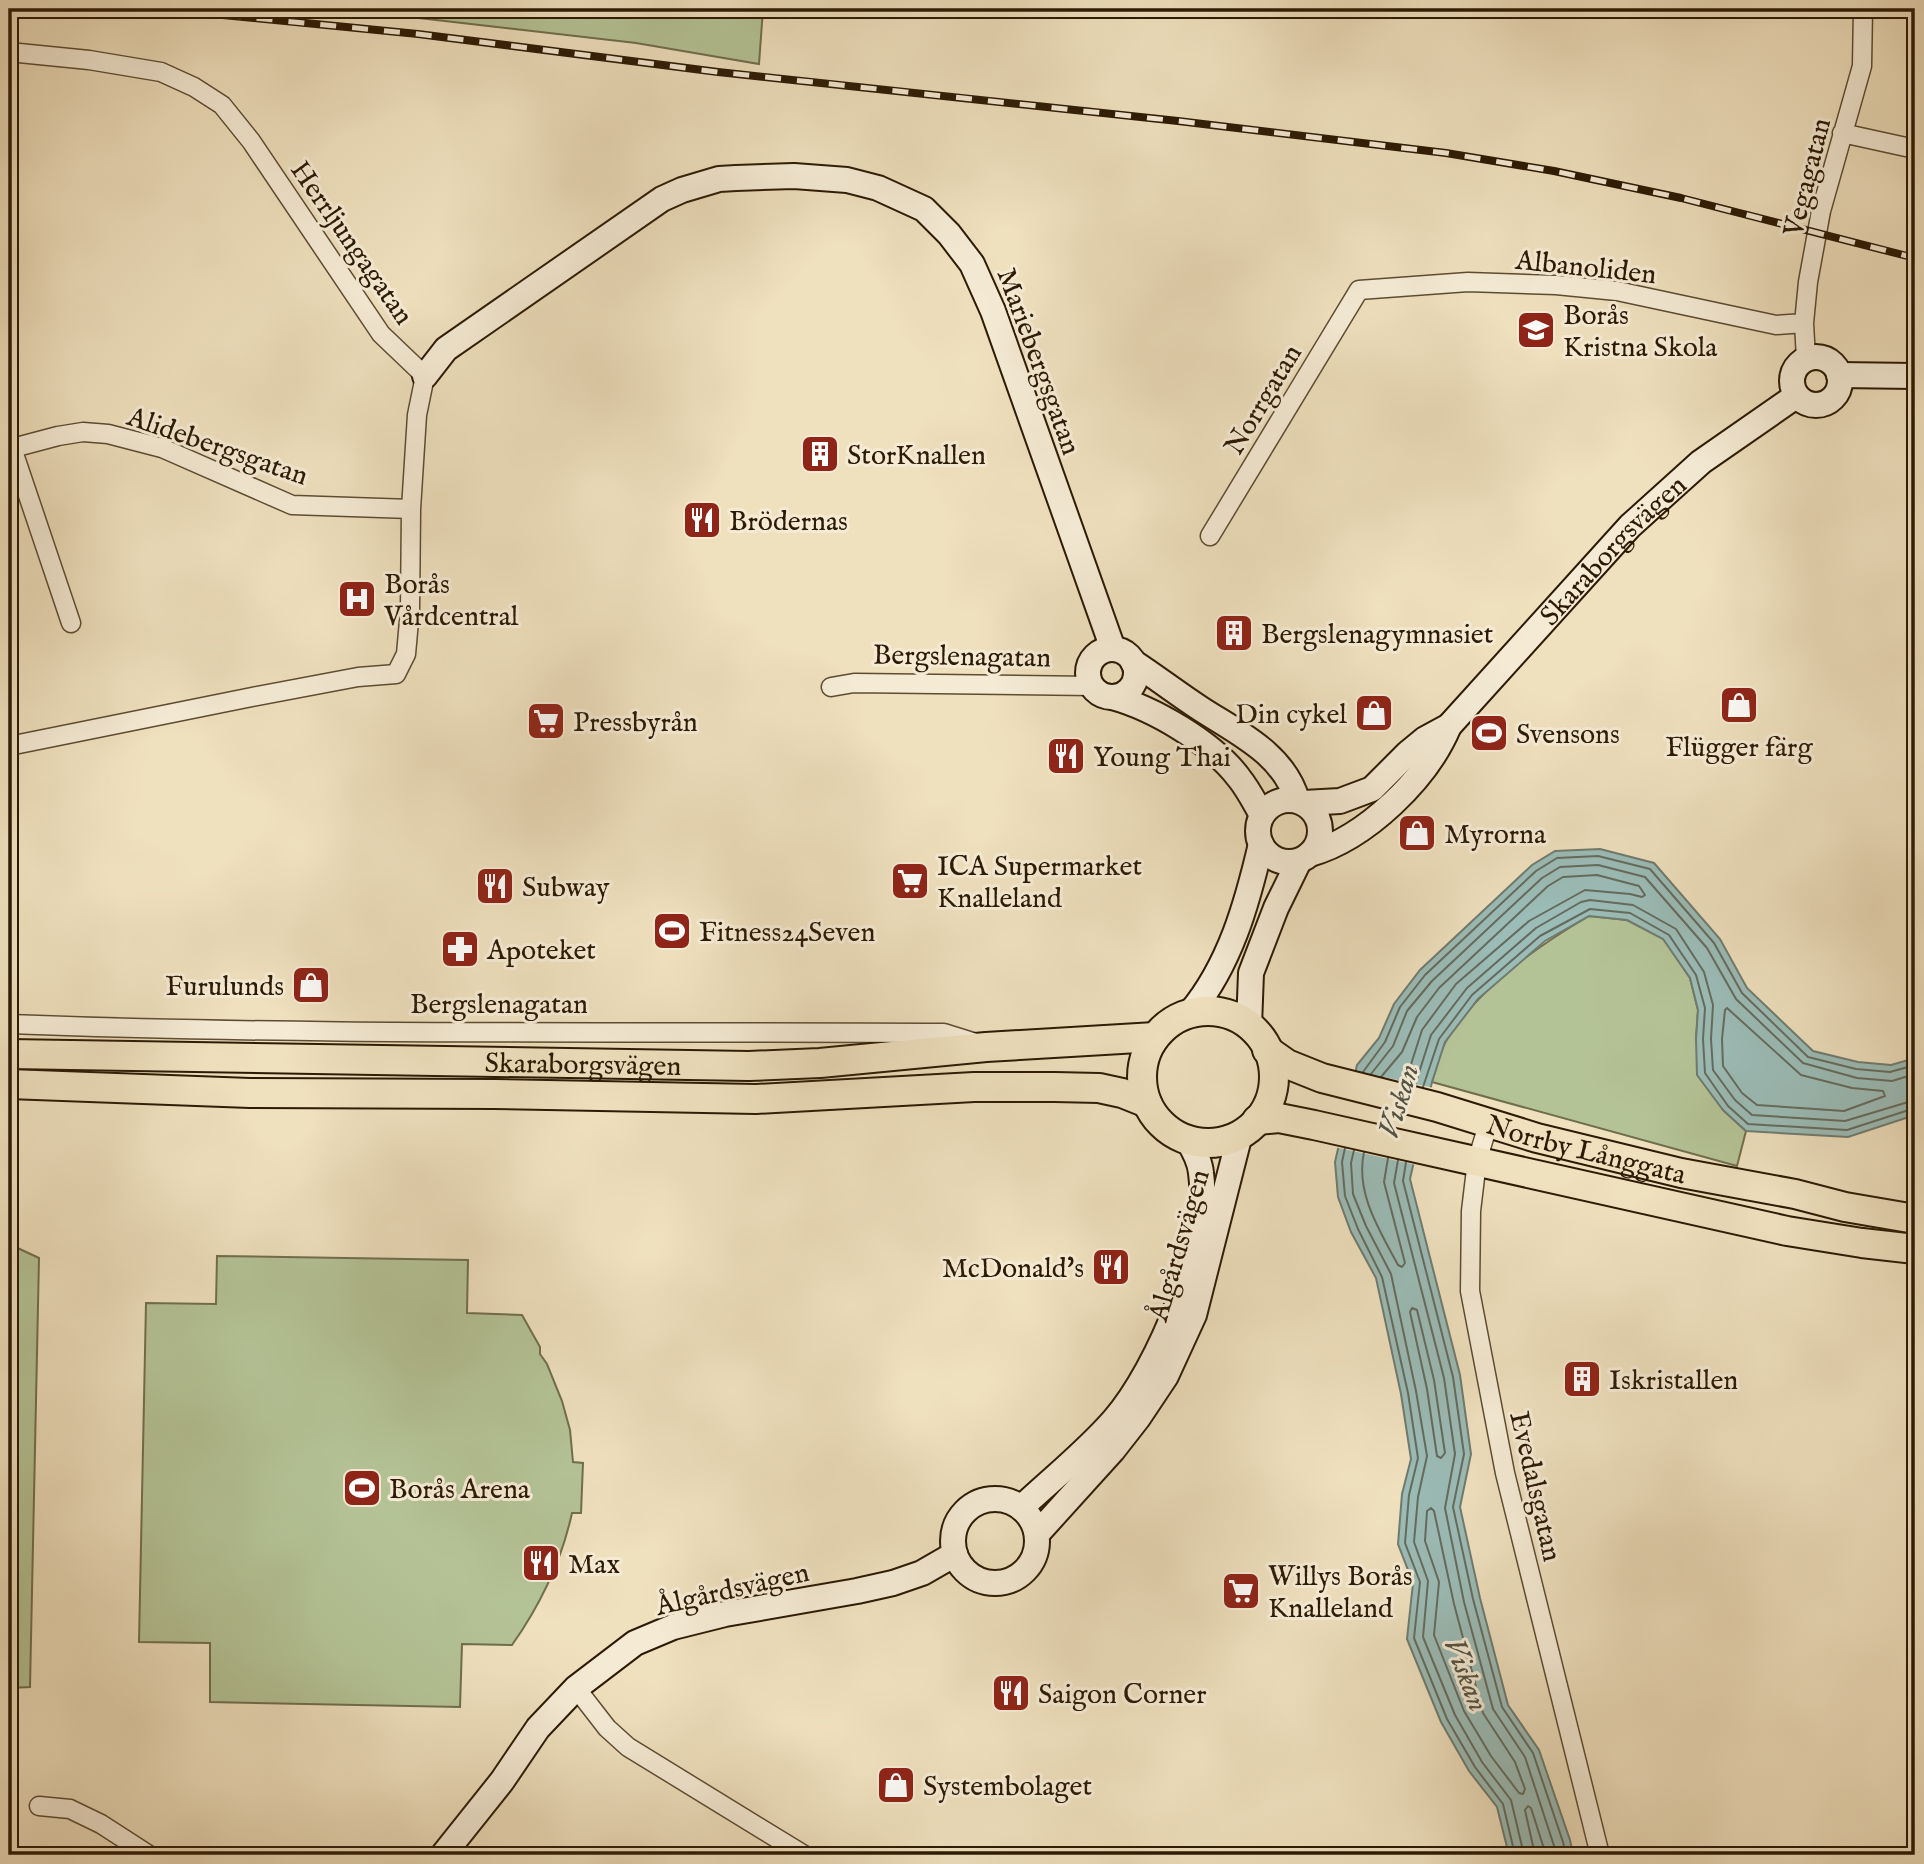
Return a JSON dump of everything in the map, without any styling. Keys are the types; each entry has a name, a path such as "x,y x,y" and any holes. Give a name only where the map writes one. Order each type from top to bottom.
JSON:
{"main road":[{"path":"1206,1011 1236,1017 1249,1026 1260,1037 1272,1065 1272,1086 1266,1107 1249,1127 1210,1143 1187,1139 1166,1128 1147,1102 1143,1086 1142,1069 1155,1037 1167,1025 1190,1013 1206,1011"},
{"name":"Skaraborgsvägen","path":"9,1054 749,1066 1155,1037"},
{"name":"Norrby Långgata","path":"1267,1050 1287,1064 1322,1078 1437,1107 1488,1125 1681,1172 1915,1219"},
{"name":"Skaraborgsvägen","path":"9,1084 250,1093 756,1099 974,1087 1055,1087 1099,1088 1147,1102"},
{"name":"Norrby Långgata","path":"1249,1127 1279,1118 1787,1231 1915,1249"}],"street":[{"name":"Vegagatan","path":"1806,359 1804,323 1816,233 1862,66 1863,9"},
{"name":"Herrljungagatan","path":"9,52 89,60 161,72 194,87 222,105 251,141 381,334 425,376"},
{"path":"1842,133 1915,149"},
{"name":"Mariebergsgatan","path":"425,376 446,349 475,328 662,199 682,190 719,179 794,176 847,180 878,188 923,209 949,234 972,264 993,311 1092,596 1123,655"},
{"name":"Albanoliden","path":"1359,290 1468,282 1556,285 1617,291 1776,325 1804,323"},
{"name":"Norrgatan","path":"1210,536 1359,290"},
{"path":"1815,357 1827,360 1839,375 1837,392 1825,404 1810,405 1796,396 1792,387 1791,377 1798,364 1806,359 1815,357"},
{"path":"1839,375 1915,376"},
{"path":"9,746 358,677 396,674 406,654 411,610 411,509 417,415 425,376"},
{"name":"Skaraborgsvägen","path":"1301,801 1340,801 1372,789 1408,752 1449,726 1630,526 1701,462 1796,396"},
{"name":"Alidebergsgatan","path":"10,445 83,432 108,435 162,448 292,505 411,509"},
{"path":"10,445 71,622"},
{"path":"1123,655 1135,678 1132,685 1120,695 1102,692 1088,670 1091,661 1104,650 1123,655 1261,748 1292,783 1301,801 1314,811 1321,830 1318,844 1305,858 1276,908 1251,974 1249,1026"},
{"name":"Bergslenagatan","path":"831,687 854,683 1102,692 1130,701 1182,730 1218,757 1238,776 1262,815"},
{"name":"Skaraborgsvägen","path":"1305,858 1331,848 1389,807 1440,749 1449,726"},
{"path":"1190,1013 1220,970 1249,898 1261,844 1258,827 1262,815 1277,802 1301,801"},
{"path":"1261,844 1270,856 1277,860 1292,862 1305,858"},
{"name":"Bergslenagatan","path":"9,1024 153,1030 405,1033 944,1033 986,1047"},
{"name":"Evedalsgatan","path":"1488,1125 1477,1161 1471,1211 1470,1292 1505,1473 1600,1855"},
{"name":"Ålgårdsvägen","path":"1037,1534 1114,1450 1166,1376 1194,1315 1249,1127"},
{"name":"Ålgårdsvägen","path":"1021,1508 1115,1419 1153,1363 1184,1282 1200,1220 1201,1173 1187,1139"},
{"path":"996,1499 1021,1508 1031,1520 1037,1534 1037,1548 1032,1562 1023,1573 998,1584 971,1576 961,1566 955,1554 955,1528 971,1507 983,1501 996,1499"},
{"name":"Ålgårdsvägen","path":"443,1855 502,1781 538,1728 576,1688 635,1643 673,1627 725,1614 893,1583 922,1573 955,1554"},
{"path":"576,1688 607,1728 628,1747 804,1855"},
{"path":"38,1806 70,1809 101,1824 149,1855"}],"green space":[{"path":"340,9 763,9 759,64 636,43"},
{"path":"1589,916 1627,920 1663,938 1690,978 1698,1010 1696,1039 1723,1110 1746,1131 1737,1166 1432,1082 1446,1041 1475,1003 1529,955"},
{"path":"9,1244 39,1258 30,1687 9,1688"},
{"name":"Borås Arena","path":"217,1256 468,1260 467,1313 522,1315 540,1347 540,1354 547,1364 562,1401 570,1430 573,1462 583,1463 581,1513 572,1513 549,1582 512,1645 462,1644 460,1707 210,1702 210,1643 139,1642 146,1303 216,1304"}],"water":[{"name":"Viskan","path":"1600,849 1654,863 1720,939 1747,988 1813,1051 1858,1062 1891,1065 1915,1058 1915,1115 1848,1137 1746,1131 1723,1110 1697,1075 1698,1010 1690,978 1663,939 1627,920 1589,916 1545,941 1478,999 1445,1042 1432,1082 1410,1179 1460,1375 1471,1454 1460,1507 1508,1705 1539,1750 1573,1855 1509,1855 1497,1807 1469,1771 1441,1722 1407,1639 1413,1583 1398,1544 1402,1494 1411,1459 1401,1394 1376,1278 1351,1232 1338,1197 1335,1162 1357,1065 1379,1038 1394,1004 1420,970 1532,865 1555,851"}],"pier":[{"path":"1352,1070 1434,1088 1416,1165 1334,1147"}],"railway":[{"path":"161,9 418,34 718,72 1178,121 1446,153 1554,171 1681,198 1915,258"}],"place":[{"name":"Borås Kristna Skola","path":"1536,330"},
{"name":"StorKnallen","path":"820,454"},
{"name":"Brödernas","path":"702,520"},
{"name":"Borås Vårdcentral","path":"357,599"},
{"name":"Bergslenagymnasiet","path":"1234,633"},
{"name":"Flügger färg","path":"1739,705"},
{"name":"Din cykel","path":"1374,713"},
{"name":"Pressbyrån","path":"546,721"},
{"name":"Svensons","path":"1489,733"},
{"name":"Young Thai","path":"1066,756"},
{"name":"Myrorna","path":"1417,833"},
{"name":"ICA Supermarket Knalleland","path":"910,881"},
{"name":"Subway","path":"495,886"},
{"name":"Fitness24Seven","path":"672,931"},
{"name":"Apoteket","path":"460,949"},
{"name":"Furulunds","path":"311,985"},
{"name":"McDonald's","path":"1111,1267"},
{"name":"Iskristallen","path":"1582,1379"},
{"name":"Borås Arena","path":"362,1488"},
{"name":"Max","path":"541,1563"},
{"name":"Willys Borås Knalleland","path":"1241,1591"},
{"name":"Saigon Corner","path":"1011,1693"},
{"name":"Systembolaget","path":"896,1785"}]}
